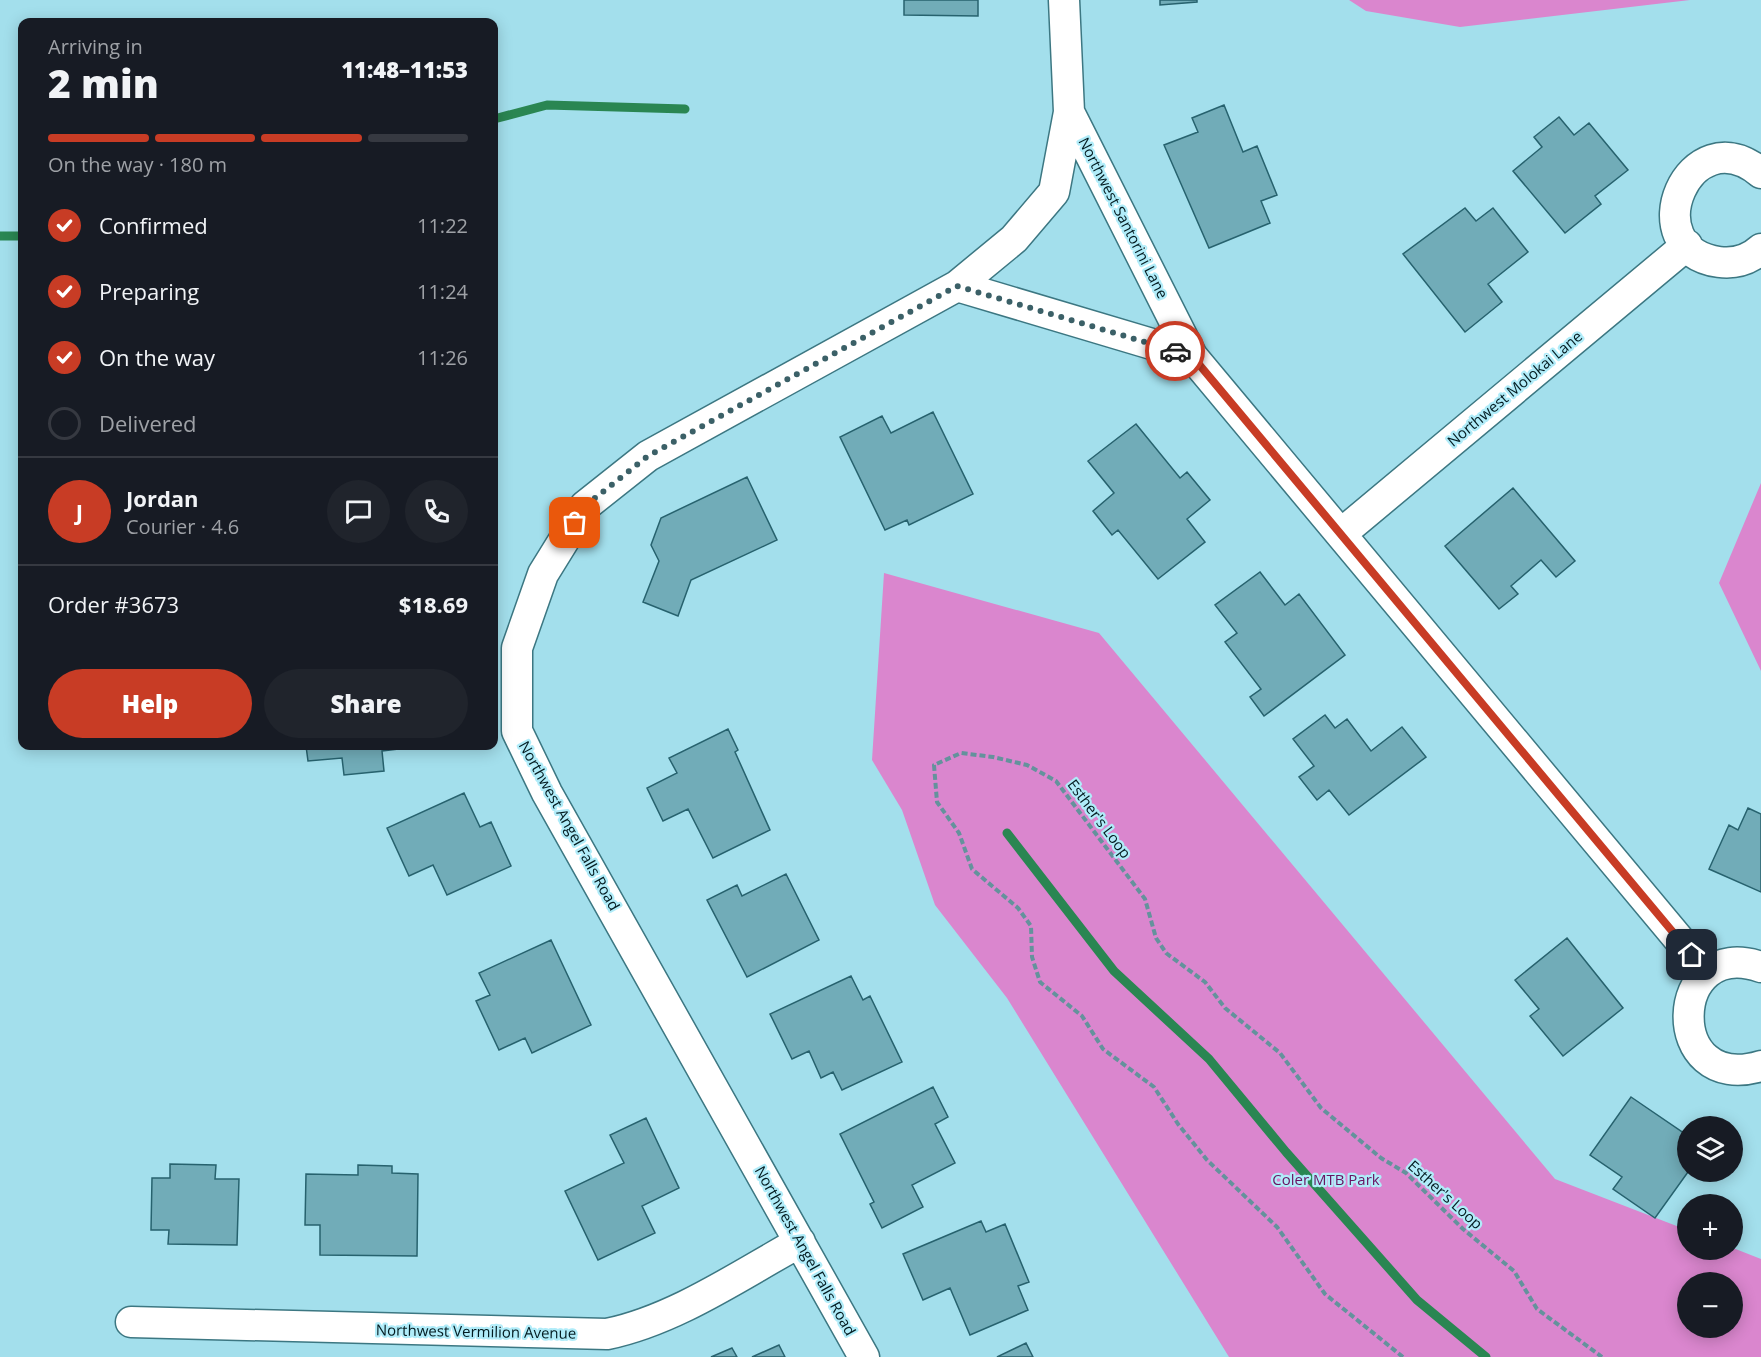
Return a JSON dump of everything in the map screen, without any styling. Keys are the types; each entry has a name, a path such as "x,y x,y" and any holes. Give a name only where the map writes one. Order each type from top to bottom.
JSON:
{"street":[{"name":"Northwest Angel Falls Road","path":"864,1357 548,793 517,731 517,648 543,574 585,506 648,456 957,286 1014,239 1054,192 1069,112 1064,0"},
{"name":"Northwest Santorini Lane","path":"1069,112 1192,356 1342,533 1707,974"},
{"path":"1761,173 1741,161 1726,159 1704,164 1686,177 1674,204 1675,219 1687,246 1699,256 1727,263 1742,261 1761,249"},
{"name":"Northwest Molokai Lane","path":"1342,533 1687,246"},
{"path":"957,286 1192,356"},
{"path":"1761,967 1736,962 1707,974 1689,998 1688,1029 1693,1043 1715,1064 1730,1069 1745,1070 1761,1066"},
{"name":"Northwest Vermilion Avenue","path":"131,1322 419,1344 607,1334 636,1328 800,1242"}],"path":[{"name":"Esther's Loop","path":"1403,1357 1324,1294 1276,1227 1206,1160 1154,1087 1103,1048 1082,1016 1040,982 1032,957 1031,926 1018,908 972,869 959,832 938,802 934,765 962,753 993,757 1027,765 1056,781 1145,900 1156,938 1166,953 1205,982 1225,1008 1280,1053 1320,1108 1381,1158 1406,1173 1462,1229 1514,1270 1538,1309 1602,1357"}],"green space":[{"path":"1349,0 1690,0 1460,27 1366,11"},
{"path":"1761,483 1761,671 1719,583"},
{"name":"Coler MTB Park","path":"884,573 1099,633 1555,1179 1677,1226 1677,1260 1743,1260 1743,1252 1761,1259 1761,1357 1229,1357 1007,998 935,905 902,810 872,760"}],"building":[{"path":"904,0 978,0 978,16 904,15"},
{"path":"1160,0 1197,0 1197,2 1160,5"},
{"path":"1224,105 1243,152 1257,146 1277,195 1261,201 1270,223 1209,248 1164,145 1198,132 1192,118"},
{"path":"1559,117 1574,135 1589,123 1628,170 1595,196 1601,204 1565,233 1513,171 1542,147 1534,137"},
{"path":"1465,208 1476,221 1493,208 1528,252 1488,284 1502,302 1465,332 1403,254"},
{"path":"933,412 973,494 909,525 907,520 885,530 840,437 882,416 891,433"},
{"path":"1136,424 1180,478 1187,472 1210,500 1187,519 1205,542 1158,579 1118,530 1112,535 1093,511 1114,493 1088,461"},
{"path":"747,477 777,540 691,580 678,616 643,602 659,561 651,545 661,518"},
{"path":"1513,488 1575,561 1556,577 1541,560 1511,586 1518,594 1499,609 1445,546"},
{"path":"1260,572 1285,605 1299,594 1345,655 1264,716 1250,697 1261,689 1225,642 1237,633 1215,605"},
{"path":"1325,715 1335,728 1347,719 1371,751 1402,727 1426,757 1349,815 1329,790 1317,800 1299,777 1314,766 1293,739"},
{"path":"728,729 738,750 735,752 770,830 713,858 688,809 663,821 647,788 677,773 669,758"},
{"path":"307,750 391,750 382,751 384,771 344,775 342,758 308,761"},
{"path":"464,793 480,827 491,822 511,866 447,895 433,865 409,876 387,828"},
{"path":"1748,808 1761,814 1761,892 1709,869 1729,825 1738,830"},
{"path":"786,874 819,940 747,977 707,900 737,885 742,896"},
{"path":"1567,938 1623,1008 1563,1056 1530,1016 1539,1009 1515,980"},
{"path":"551,940 591,1025 532,1053 525,1038 499,1050 476,1001 490,995 479,973"},
{"path":"851,976 863,1000 870,996 902,1062 842,1090 833,1072 821,1078 809,1051 792,1059 770,1014"},
{"path":"933,1087 948,1117 935,1124 955,1163 912,1185 923,1207 882,1228 870,1204 874,1202 840,1134"},
{"path":"1631,1097 1677,1128 1677,1182 1681,1182 1655,1218 1613,1189 1622,1177 1590,1155"},
{"path":"646,1118 679,1188 642,1206 655,1233 598,1260 565,1191 624,1163 610,1135"},
{"path":"170,1164 216,1165 215,1179 239,1179 237,1245 168,1244 169,1230 151,1230 152,1178 170,1178"},
{"path":"358,1165 392,1166 392,1173 418,1174 417,1256 320,1255 320,1225 305,1225 306,1174 358,1175"},
{"path":"981,1221 986,1232 1005,1224 1029,1282 1018,1286 1028,1310 970,1335 950,1288 923,1300 903,1254"},
{"path":"1026,1343 1033,1357 997,1357"},
{"path":"779,1345 785,1357 752,1357"},
{"path":"732,1348 737,1357 711,1357"}],"waterway":[{"path":"498,118 547,105 685,109"},
{"path":"0,236 18,236"},
{"path":"1007,833 1114,971 1209,1059 1286,1152 1417,1300 1486,1357"}],"way so far":[{"path":"575,523 585,506 648,456 957,286 1175,351"}],"route":[{"path":"1175,351 1192,356 1692,955"}]}
